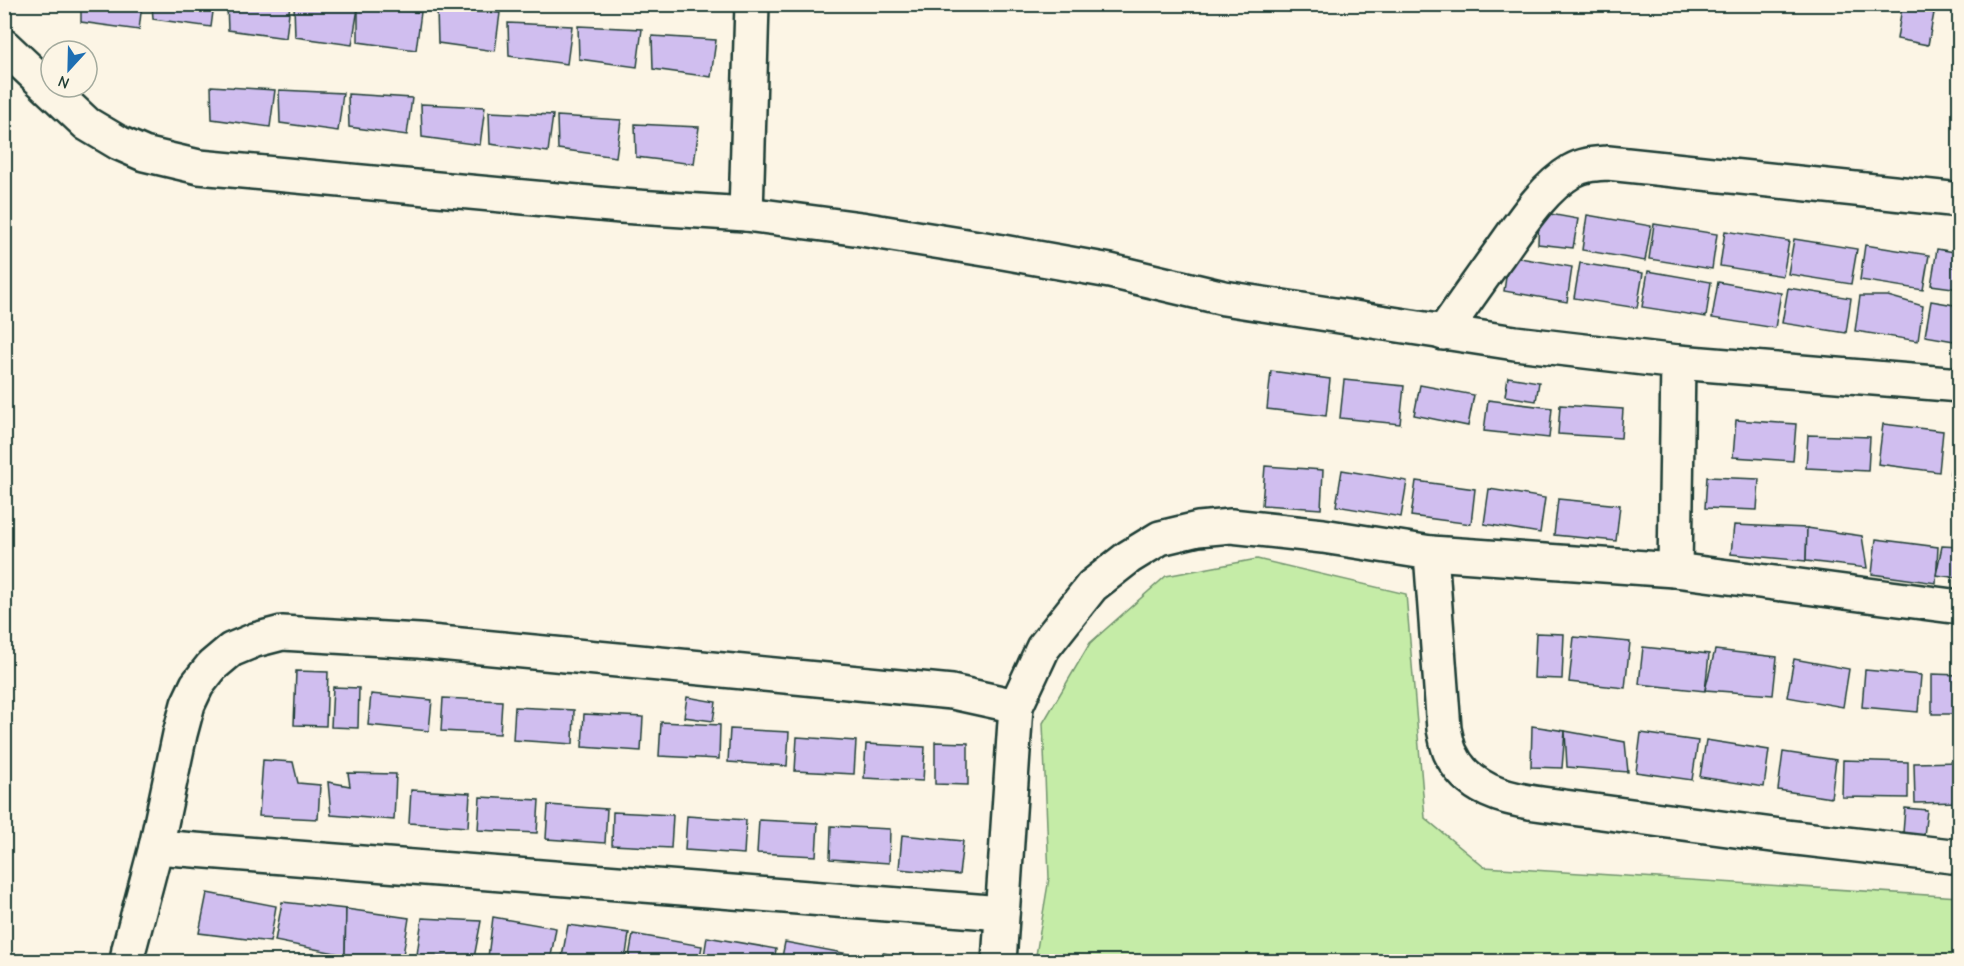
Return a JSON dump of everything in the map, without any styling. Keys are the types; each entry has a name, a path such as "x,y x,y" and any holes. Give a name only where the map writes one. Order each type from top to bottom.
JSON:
{"street":[{"path":"746,214 752,4"},
{"path":"4,46 87,124 119,143 144,154 199,168 621,206 746,214 861,229 997,251 1110,271 1224,298 1443,333 1678,362 1959,386"},
{"path":"1443,333 1540,200 1571,172 1590,164 1608,163 1959,200"},
{"path":"1675,570 1678,362"},
{"path":"999,962 1016,706 1043,648 1092,586 1129,557 1160,538 1198,529 1231,526 1323,536 1431,553 1675,570 1959,607"},
{"path":"1431,553 1444,729 1450,751 1459,767 1472,782 1490,792 1515,801 1959,857"},
{"path":"127,962 188,704 197,685 212,666 231,650 255,640 282,633 418,641 952,692 1016,706"},
{"path":"156,847 1002,913"}],"green space":[{"path":"1257,559 1406,594 1425,818 1484,867 1959,897 1959,961 1035,961 1049,878 1043,723 1090,643 1166,576"}],"building":[{"path":"81,4 142,4 139,30 81,22"},
{"path":"152,4 214,4 211,27 153,19"},
{"path":"227,4 290,4 286,38 228,30"},
{"path":"294,4 358,8 352,45 295,37"},
{"path":"1902,7 1934,13 1928,45 1897,39"},
{"path":"358,8 421,12 416,50 358,42"},
{"path":"437,10 500,13 495,51 438,43"},
{"path":"508,23 572,26 567,64 509,56"},
{"path":"578,26 642,29 637,67 579,59"},
{"path":"652,36 716,40 711,77 653,69"},
{"path":"211,86 275,90 270,127 212,119"},
{"path":"279,90 343,93 338,131 280,123"},
{"path":"348,94 412,98 407,135 349,127"},
{"path":"421,104 485,107 480,145 422,137"},
{"path":"489,112 553,115 548,152 490,144"},
{"path":"557,116 621,120 616,157 558,149"},
{"path":"635,124 699,127 694,164 636,157"},
{"path":"1539,212 1578,219 1573,248 1538,244"},
{"path":"1587,215 1651,226 1645,261 1582,250"},
{"path":"1654,224 1717,234 1712,269 1649,259"},
{"path":"1725,231 1789,241 1783,276 1720,266"},
{"path":"1794,239 1857,249 1851,284 1788,274"},
{"path":"1865,245 1929,255 1923,290 1860,280"},
{"path":"1937,249 1960,253 1960,289 1931,285"},
{"path":"1509,256 1572,267 1567,302 1504,291"},
{"path":"1580,263 1643,273 1637,308 1574,298"},
{"path":"1648,271 1711,282 1706,317 1642,307"},
{"path":"1718,282 1781,293 1775,328 1712,318"},
{"path":"1788,288 1851,298 1846,333 1782,323"},
{"path":"1860,296 1888,296 1923,306 1918,341 1855,331"},
{"path":"1931,301 1960,306 1960,342 1925,336"},
{"path":"1271,371 1330,379 1326,416 1267,409"},
{"path":"1508,377 1539,382 1536,401 1505,396"},
{"path":"1344,380 1404,386 1400,424 1340,418"},
{"path":"1420,385 1474,395 1468,426 1414,415"},
{"path":"1488,400 1552,408 1549,438 1484,431"},
{"path":"1560,405 1623,409 1621,438 1558,434"},
{"path":"1736,420 1796,424 1793,461 1733,457"},
{"path":"1883,424 1943,431 1939,472 1878,464"},
{"path":"1955,433 1960,433 1960,477 1950,475"},
{"path":"1808,435 1870,437 1868,471 1806,468"},
{"path":"1265,466 1323,470 1321,509 1262,505"},
{"path":"1342,470 1407,481 1401,517 1336,506"},
{"path":"1707,477 1759,479 1757,510 1705,508"},
{"path":"1416,481 1475,489 1471,524 1411,516"},
{"path":"1489,489 1545,498 1540,533 1484,524"},
{"path":"1558,499 1620,505 1616,541 1554,535"},
{"path":"1734,525 1807,528 1806,561 1731,554"},
{"path":"1807,528 1862,536 1867,568 1806,561"},
{"path":"1876,539 1938,547 1936,583 1872,574"},
{"path":"1942,546 1960,547 1960,578 1936,575"},
{"path":"1536,633 1564,634 1562,679 1534,678"},
{"path":"1574,637 1630,642 1625,688 1569,682"},
{"path":"1643,647 1709,654 1705,691 1639,684"},
{"path":"1715,650 1777,657 1773,695 1705,690"},
{"path":"1794,659 1849,669 1843,707 1787,697"},
{"path":"1865,670 1921,675 1918,712 1862,707"},
{"path":"296,671 328,672 326,726 294,725"},
{"path":"1932,674 1960,675 1960,714 1932,714"},
{"path":"333,687 359,688 358,728 331,727"},
{"path":"371,694 432,700 429,731 368,725"},
{"path":"687,697 716,702 713,721 684,717"},
{"path":"443,698 502,701 500,734 441,731"},
{"path":"515,707 574,710 573,744 513,740"},
{"path":"584,714 643,717 641,751 582,747"},
{"path":"661,722 720,725 719,759 659,756"},
{"path":"1532,726 1565,731 1562,768 1531,767"},
{"path":"730,729 789,732 787,766 728,762"},
{"path":"1565,731 1625,742 1628,772 1567,767"},
{"path":"1641,733 1698,741 1692,780 1636,772"},
{"path":"797,737 856,741 854,774 795,771"},
{"path":"1706,740 1769,750 1764,787 1700,777"},
{"path":"935,742 968,743 968,785 935,784"},
{"path":"866,744 925,747 923,781 864,778"},
{"path":"1783,752 1836,760 1831,798 1778,790"},
{"path":"263,760 293,762 298,783 320,785 318,819 259,816"},
{"path":"1843,760 1908,762 1908,798 1842,797"},
{"path":"1960,762 1960,802 1915,803 1914,763"},
{"path":"348,773 396,774 394,820 331,815 328,782 350,786"},
{"path":"411,790 470,793 468,827 409,823"},
{"path":"480,797 539,800 537,833 478,830"},
{"path":"548,805 607,809 605,843 546,839"},
{"path":"1905,808 1927,810 1924,836 1903,833"},
{"path":"613,812 673,815 671,848 612,845"},
{"path":"687,816 746,820 744,854 685,850"},
{"path":"759,820 818,823 816,856 757,853"},
{"path":"831,826 890,829 889,863 830,859"},
{"path":"902,835 963,841 959,875 899,869"},
{"path":"207,893 276,906 270,942 199,933"},
{"path":"282,902 346,909 345,955 275,941"},
{"path":"346,909 409,918 403,955 345,955"},
{"path":"493,917 556,928 550,962 525,962 488,957"},
{"path":"422,918 481,921 474,958 417,955"},
{"path":"568,925 629,933 625,962 561,962"},
{"path":"633,934 702,946 699,962 628,962"},
{"path":"707,937 776,949 774,962 703,962"},
{"path":"785,942 854,955 852,962 781,962"},
{"path":"883,953 933,962 882,962"}]}
